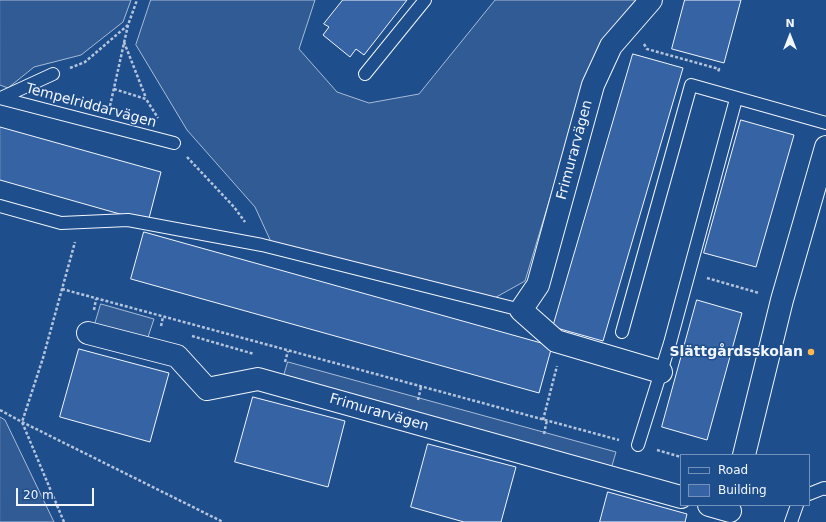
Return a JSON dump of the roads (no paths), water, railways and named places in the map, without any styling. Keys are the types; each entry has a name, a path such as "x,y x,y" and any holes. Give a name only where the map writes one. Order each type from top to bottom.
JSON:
{"street":[{"name":"Frimurarvägen","path":"521,310 538,285 593,86 611,46 651,0"},
{"path":"744,454 782,300 826,147"},
{"path":"521,310 556,341 661,372"},
{"name":"Frimurarvägen","path":"88,333 177,356 207,389 258,379 680,497"},
{"path":"712,506 729,513"}],"lane":[{"path":"365,74 424,0"},
{"path":"0,98 53,74"},
{"path":"622,332 691,86 826,123"},
{"name":"Tempelriddarvägen","path":"0,98 174,143"},
{"path":"638,445 661,372 736,98"},
{"path":"0,206 61,223 128,220 262,245 521,310"},
{"path":"810,494 824,488 826,489"},
{"path":"791,522 797,506"}],"place":[{"name":"Slättgårdsskolan","path":"811,352"}]}
